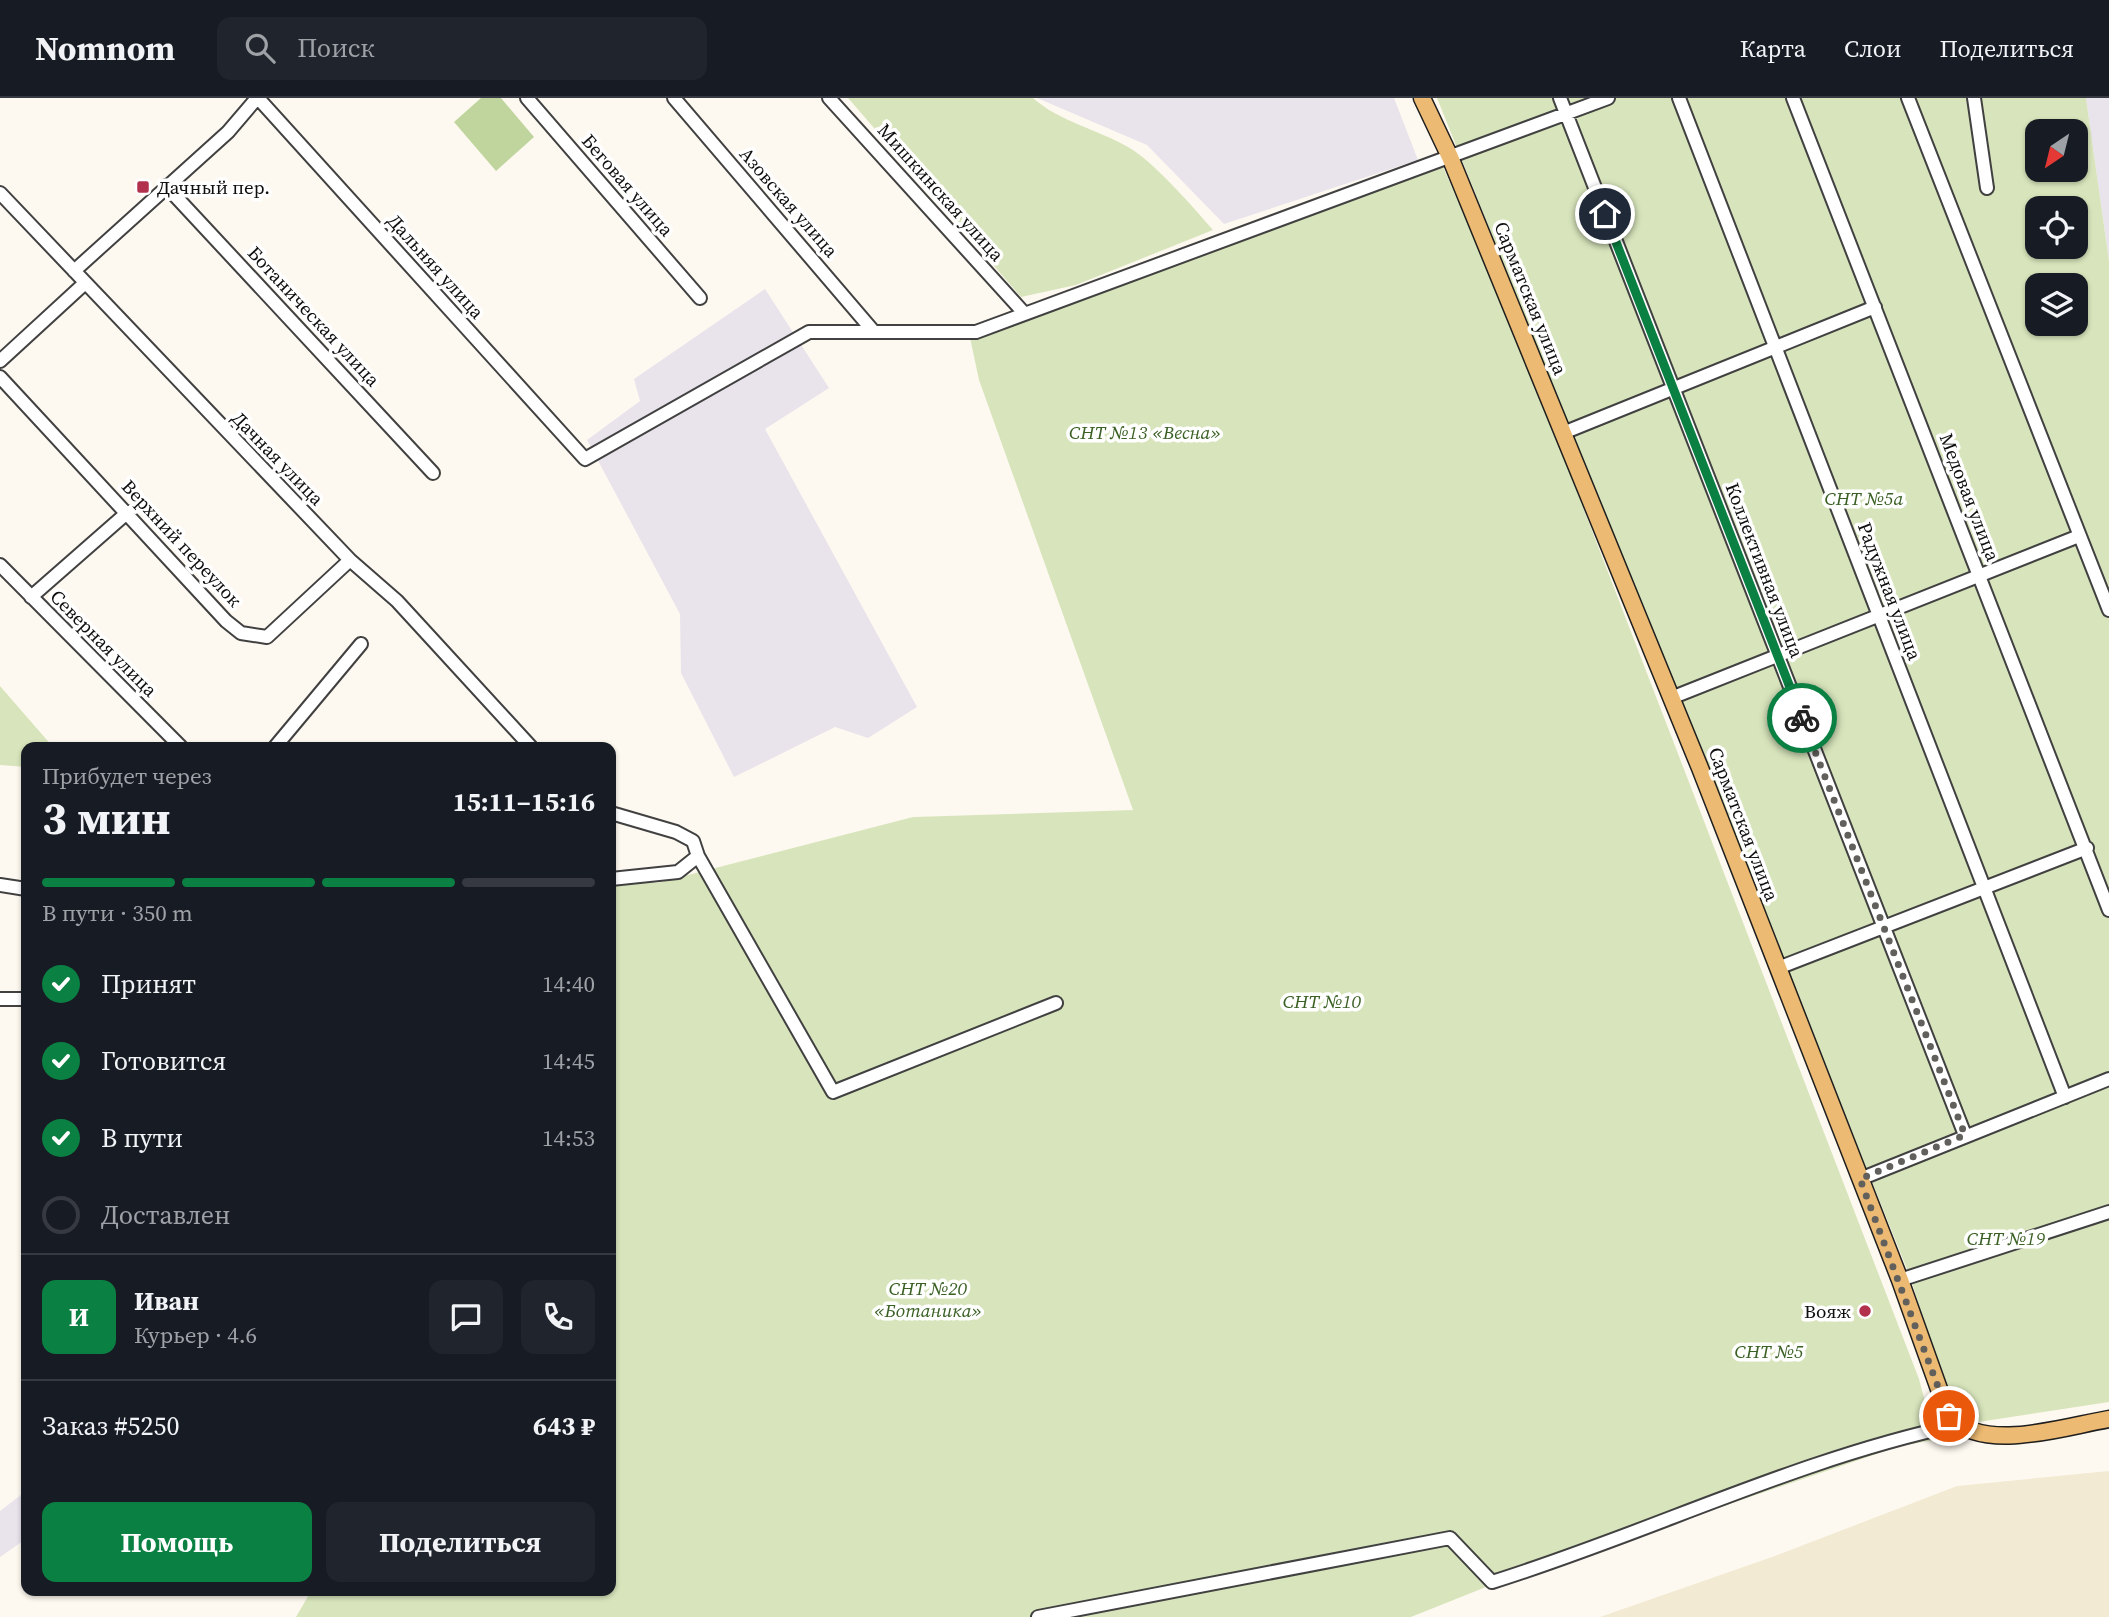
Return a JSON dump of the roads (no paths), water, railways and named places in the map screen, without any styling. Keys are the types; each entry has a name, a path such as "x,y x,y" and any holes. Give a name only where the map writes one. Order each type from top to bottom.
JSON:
{"main road":[{"name":"Сарматская улица","path":"1422,98 1450,158 1671,698 1900,1280 1944,1406 1958,1425"},
{"path":"1958,1425 1980,1435 2001,1437 2109,1419"}],"street":[{"path":"74,271 228,132 257,98"},
{"name":"Дальняя улица","path":"257,98 585,459 809,332 874,331"},
{"name":"Беговая улица","path":"527,98 700,298"},
{"name":"Азовская улица","path":"674,98 874,331"},
{"name":"Мишкинская улица","path":"829,98 1024,313"},
{"name":"Коллективная улица","path":"1560,98 1965,1135"},
{"path":"874,331 976,332 1608,98"},
{"name":"Радужная улица","path":"1679,98 2065,1097"},
{"name":"Медовая улица","path":"1793,98 2109,910"},
{"path":"1908,98 2109,610"},
{"path":"1974,98 1987,188"},
{"name":"Ботаническая улица","path":"166,186 433,473"},
{"name":"Дачная улица","path":"0,193 350,560 397,601 525,742"},
{"path":"0,361 85,283"},
{"path":"1563,433 1875,307"},
{"name":"Верхний переулок","path":"0,377 128,512 226,621 241,633 267,637 279,629 350,560"},
{"path":"31,597 128,512"},
{"path":"1671,698 2079,536"},
{"name":"Северная улица","path":"0,565 176,742"},
{"path":"279,742 361,644"},
{"path":"616,814 676,832 693,841 698,856 833,1092 1056,1003"},
{"path":"1778,968 2087,848"},
{"path":"616,878 678,872 698,856"},
{"path":"0,885 21,888"},
{"path":"0,999 21,999"},
{"path":"1860,1179 2109,1079"},
{"path":"1900,1280 2109,1212"},
{"path":"1038,1617 1450,1538 1492,1582 1818,1463 1880,1443 1958,1425"}],"place":[{"name":"Дачный пер.","path":"143,187"},
{"name":"Вояж","path":"1865,1311"}],"park label":[{"name":"СНТ №13 «Весна»","path":"1145,432"},
{"name":"СНТ №5а","path":"1864,498"},
{"name":"СНТ №10","path":"1322,1001"},
{"name":"СНТ №19","path":"2006,1238"},
{"name":"СНТ №20 «Ботаника»","path":"928,1299"},
{"name":"СНТ №5","path":"1769,1351"}]}
